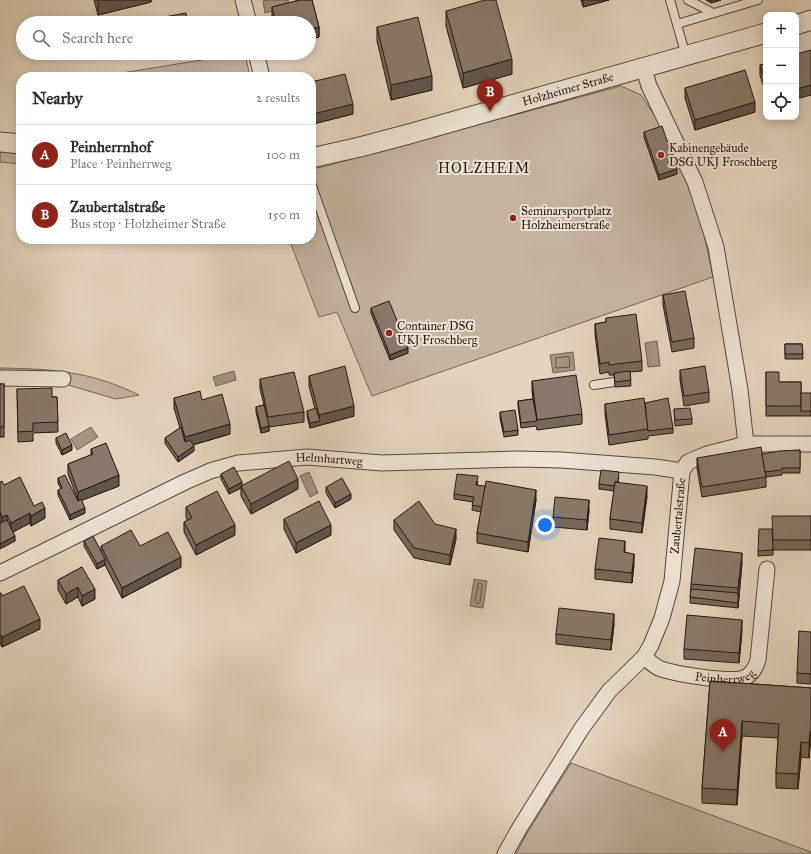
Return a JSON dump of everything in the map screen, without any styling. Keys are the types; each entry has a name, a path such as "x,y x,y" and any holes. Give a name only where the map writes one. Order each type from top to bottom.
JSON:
{"street":[{"path":"243,0 247,16"},
{"path":"799,24 811,20"},
{"name":"Holzheimer Straße","path":"316,157 381,142 763,35"},
{"path":"258,60 261,72"},
{"path":"644,69 649,86 695,182 716,247 740,390 746,444"},
{"path":"0,142 16,144"},
{"path":"0,378 63,380"},
{"name":"Zaubertalstraße","path":"505,854 582,728 609,691 644,657 651,645 662,618 670,591 682,471 688,462 707,454 746,444 811,444"},
{"name":"Helmhartweg","path":"0,573 185,482 210,471 238,463 307,457 382,463 518,459 561,460 655,467 682,471"},
{"name":"Peinherrweg","path":"644,657 660,669 683,674 736,680 746,677 754,671 758,660 767,569"}],"lane":[{"path":"670,0 686,57"},
{"path":"688,0 713,13"},
{"path":"677,24 758,0"},
{"path":"316,197 355,308"},
{"path":"594,385 614,382"}],"shaded area":[{"path":"202,60 246,60 249,72 128,72"},
{"path":"621,86 641,95 662,127 690,188 703,230 713,277 372,396 337,312 319,317 291,244 316,244 316,168"},
{"path":"0,152 16,153 16,164 0,162"},
{"path":"0,368 37,369 87,376 121,387 139,395 116,399 68,385 69,374 0,374"},
{"path":"571,763 811,852 811,854 516,854 527,833"}],"water":[{"path":"288,0 290,7 265,13 263,1"},
{"path":"657,341 660,366 648,367 645,343"},
{"path":"573,352 575,370 553,373 550,355"},
{"path":"234,371 236,380 216,386 213,377"},
{"path":"91,427 98,437 77,450 71,439"},
{"path":"309,472 318,493 310,497 300,476"},
{"path":"474,579 487,581 483,608 470,606"}],"building":[{"path":"300,0 312,0 319,27 316,28 316,16 274,16 272,7"},
{"path":"485,0 496,0 512,59 463,73 446,11"},
{"path":"186,13 186,16 170,16"},
{"path":"418,17 432,76 391,85 377,27"},
{"path":"811,50 811,85 799,88 799,84 799,53"},
{"path":"763,64 763,74 760,65"},
{"path":"745,70 755,102 695,120 685,88"},
{"path":"345,74 353,104 316,113 316,81"},
{"name":"Kabinengebäude DSG UKJ Froschberg","path":"662,126 677,169 659,175 644,132"},
{"path":"685,291 694,338 672,342 663,295"},
{"name":"Container DSG UKJ Froschberg","path":"389,301 408,348 390,355 371,308"},
{"path":"636,314 642,361 609,365 609,362 600,364 595,324 606,322 606,318"},
{"path":"785,344 802,344 803,354 785,354"},
{"path":"345,366 354,406 319,415 309,376"},
{"path":"705,366 709,392 684,396 680,370"},
{"path":"630,371 631,380 615,382 614,373"},
{"path":"294,372 304,412 268,417 260,379"},
{"path":"766,372 779,372 779,382 801,382 801,406 766,406"},
{"path":"576,375 582,414 537,420 532,381"},
{"path":"0,384 4,384 4,427 0,427"},
{"path":"52,388 52,397 57,397 58,422 33,423 33,431 18,432 17,389"},
{"path":"200,391 202,400 222,394 230,424 185,437 174,398"},
{"path":"801,393 811,393 811,411 801,411"},
{"path":"644,398 648,429 609,435 605,404"},
{"path":"668,398 673,428 648,431 645,403"},
{"path":"533,399 537,421 521,423 518,401"},
{"path":"264,405 269,426 261,428 256,407"},
{"path":"316,408 320,421 310,423 307,411"},
{"path":"690,408 692,419 675,420 674,409"},
{"path":"515,410 518,430 504,432 500,412"},
{"path":"181,427 185,442 190,440 194,446 178,457 165,438"},
{"path":"66,433 72,445 62,450 56,438"},
{"path":"106,443 119,475 78,492 68,464 93,454 91,449"},
{"path":"761,447 766,477 702,487 697,458"},
{"path":"800,450 800,468 782,468 782,470 765,472 762,454 779,451"},
{"path":"289,461 298,479 251,504 241,486"},
{"path":"234,467 242,482 229,489 221,474"},
{"path":"601,470 619,472 618,482 615,482 614,486 599,484"},
{"path":"457,474 478,476 476,485 485,486 482,507 472,505 474,497 454,494"},
{"path":"65,475 78,501 81,499 85,508 70,515 58,490 62,488 58,478"},
{"path":"20,477 34,506 42,502 45,508 31,516 30,513 11,523 7,515 2,517 0,512 0,482 2,481 4,485"},
{"path":"342,478 351,494 335,503 326,487"},
{"path":"486,481 536,490 528,542 477,533"},
{"path":"615,482 647,486 642,523 610,519"},
{"path":"217,491 235,525 196,545 184,522 192,518 186,507"},
{"path":"555,497 589,500 587,520 553,517"},
{"path":"319,501 331,525 296,543 284,519"},
{"path":"419,501 435,524 456,529 450,555 414,548 394,520"},
{"path":"772,516 811,516 811,540 773,540"},
{"path":"7,520 15,536 0,544 0,523"},
{"path":"759,529 772,529 773,550 758,551"},
{"path":"131,530 140,546 168,532 181,557 122,588 101,546"},
{"path":"93,536 105,559 97,564 84,541"},
{"path":"599,538 625,541 624,552 634,554 632,573 595,569"},
{"path":"695,548 742,553 738,588 691,584"},
{"path":"82,567 95,589 82,596 78,587 66,594 58,580"},
{"path":"24,586 40,619 2,637 0,634 0,593 2,596"},
{"path":"691,589 738,593 738,603 690,597"},
{"path":"559,608 614,614 611,640 556,634"},
{"path":"687,615 742,620 739,653 684,649"},
{"path":"799,631 811,632 811,674 797,673"},
{"path":"710,681 811,688 811,732 810,731 809,743 801,742 798,774 776,773 779,724 742,721 737,790 702,788"}],"place":[{"name":"Zaubertalstraße","path":"490,112"},
{"name":"Kabinengebäude DSG UKJ Froschberg","path":"661,155"},
{"name":"Seminarsportplatz Holzheimerstraße","path":"513,218"},
{"name":"Container DSG UKJ Froschberg","path":"389,333"},
{"name":"Peinherrnhof","path":"723,752"}],"district":[{"name":"HOLZHEIM","path":"484,168"}]}
